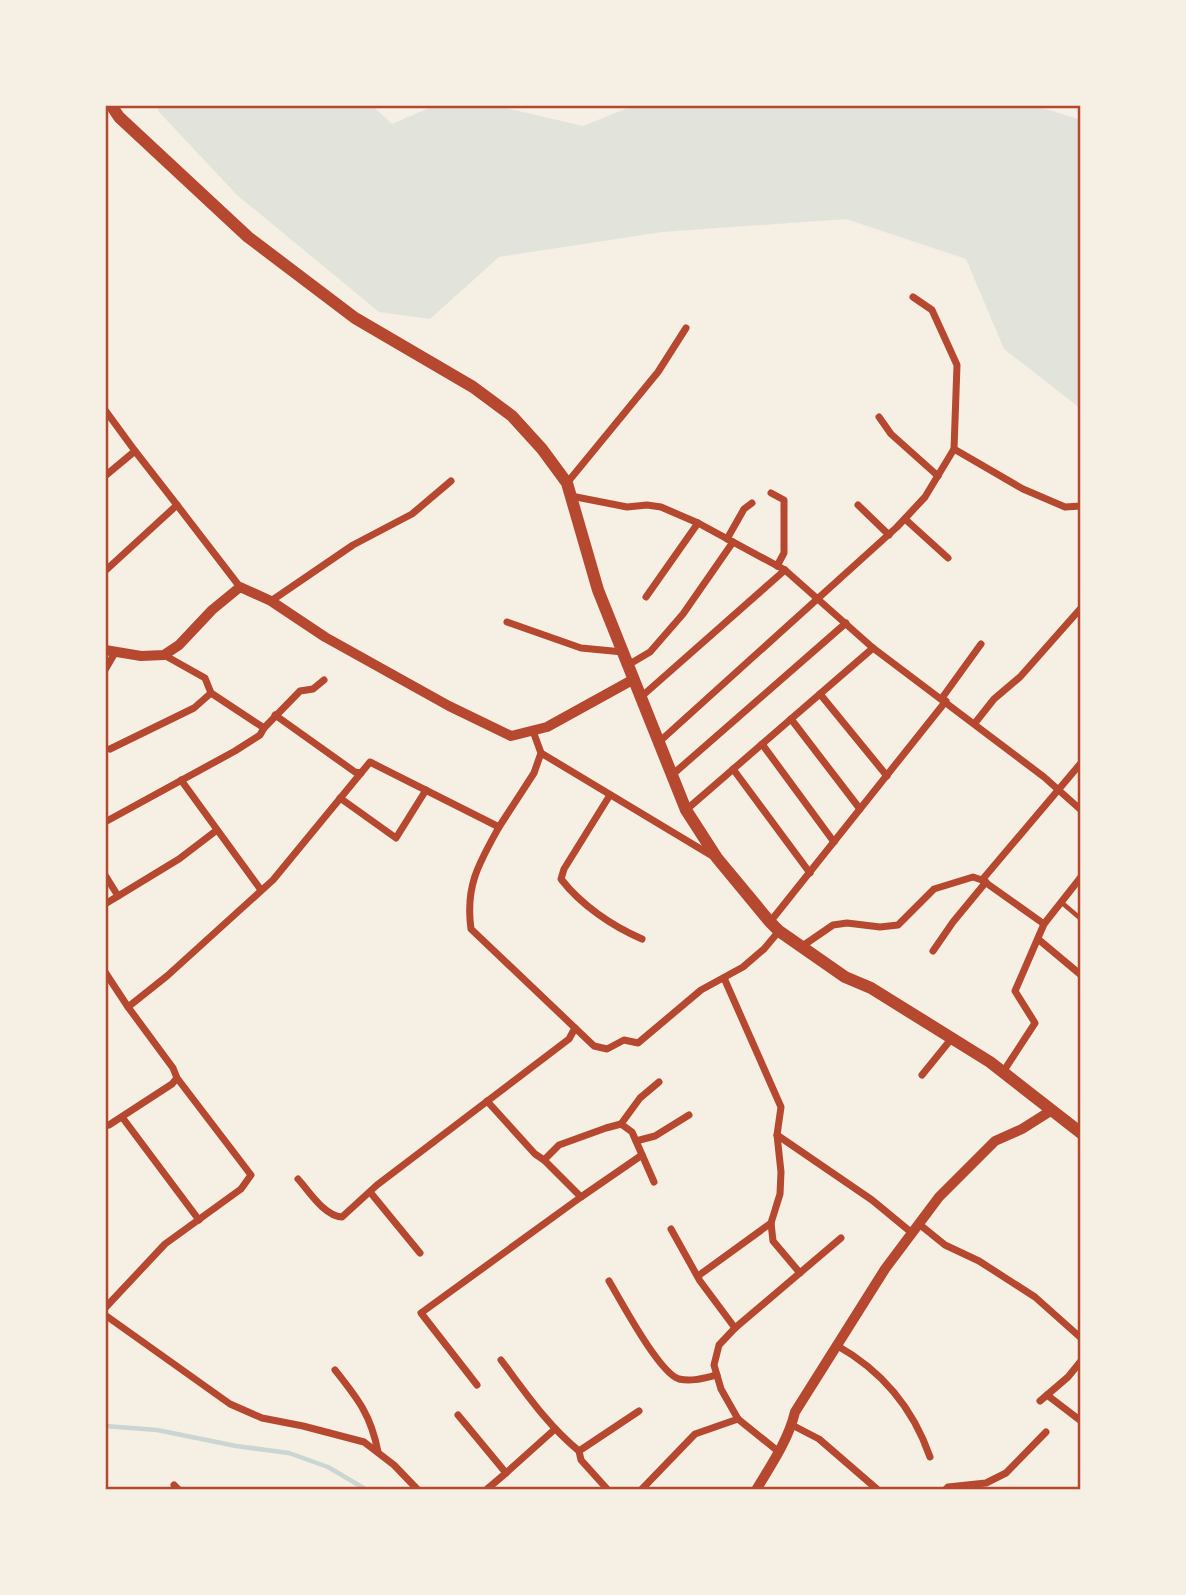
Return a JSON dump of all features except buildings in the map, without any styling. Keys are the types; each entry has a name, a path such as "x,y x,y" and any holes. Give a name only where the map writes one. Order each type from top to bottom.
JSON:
{"main road":[{"path":"111,105 119,117 248,237 355,318 473,387 512,416 541,449 568,489 598,590 686,810 717,858 775,927 845,977 871,988 1003,1072 1081,1133"}],"street":[{"path":"659,742 905,519 925,497 954,449 957,365 932,310 913,297"},
{"path":"686,328 658,372 568,489 627,507 661,507 698,523 781,568 873,648 975,723 1081,810"},
{"path":"105,410 240,587 271,601 324,637 449,706 511,736 547,727 634,679"},
{"path":"880,417 891,434 938,476"},
{"path":"954,449 1023,489 1065,507 1081,506"},
{"path":"105,476 135,451"},
{"path":"271,601 353,545 412,514 451,481"},
{"path":"641,697 781,568 784,553 784,500 771,493"},
{"path":"628,665 650,652 683,614 730,540 744,509 751,503"},
{"path":"105,571 177,505"},
{"path":"858,505 888,535"},
{"path":"905,519 948,558"},
{"path":"646,597 698,523"},
{"path":"105,670 110,651 141,656 164,655 179,645 212,610 240,587"},
{"path":"975,723 994,699 1020,677 1081,608"},
{"path":"507,622 581,648 623,652"},
{"path":"672,775 846,623"},
{"path":"541,753 534,773 477,867 468,907 471,929 594,1046 607,1049 624,1040 638,1043 701,990 743,967 764,949 810,873 944,700 981,644"},
{"path":"686,810 873,648"},
{"path":"164,655 205,678 211,693 264,728"},
{"path":"105,822 260,735 275,715 300,691 313,689 324,680"},
{"path":"110,749 194,708 211,693"},
{"path":"820,694 887,776"},
{"path":"275,715 355,772 361,773"},
{"path":"791,719 860,809"},
{"path":"533,731 541,753 717,858"},
{"path":"762,744 834,842"},
{"path":"128,1007 167,976 273,880 370,762 499,827"},
{"path":"933,951 984,881 1081,763"},
{"path":"733,769 810,873"},
{"path":"181,780 261,890"},
{"path":"340,798 396,838 426,790"},
{"path":"610,795 564,869 561,879 575,897 628,933 642,939"},
{"path":"105,904 179,859 217,830"},
{"path":"105,874 118,896"},
{"path":"801,947 833,925 898,925 934,889 973,877 984,881 1044,924"},
{"path":"1003,1072 1035,1023 1015,991 1044,924 1081,877"},
{"path":"1038,939 1081,975"},
{"path":"105,972 173,1068 177,1078 251,1175 241,1189 165,1244 105,1308"},
{"path":"724,978 781,1107 777,1135 781,1172 780,1194 771,1223 773,1241 800,1273"},
{"path":"298,1178 334,1216 342,1217 370,1192 569,1040 575,1028"},
{"path":"922,1075 952,1038"},
{"path":"106,1124 122,1117 177,1078"},
{"path":"544,1160 559,1145 621,1125 640,1098 659,1082"},
{"path":"487,1101 535,1154 581,1197"},
{"path":"756,1490 779,1452 795,1412 835,1345 885,1269 939,1197 995,1141 1022,1129 1052,1110"},
{"path":"636,1141 655,1136 689,1115"},
{"path":"122,1117 199,1220"},
{"path":"621,1125 632,1132 654,1182"},
{"path":"777,1135 915,1228 979,1261 1035,1297 1081,1338"},
{"path":"477,1385 421,1313 642,1155"},
{"path":"370,1192 420,1253"},
{"path":"698,1276 771,1223"},
{"path":"671,1229 698,1276 736,1328"},
{"path":"779,1452 738,1419 721,1389 714,1365 719,1345 841,1238"},
{"path":"609,1281 661,1364 676,1379 693,1381 717,1375"},
{"path":"105,1315 230,1404 262,1418 364,1442 394,1465 418,1490"},
{"path":"835,1345 857,1357 880,1376 916,1423 930,1457"},
{"path":"501,1360 555,1429 579,1451 581,1460 608,1490"},
{"path":"1040,1401 1068,1377 1081,1361"},
{"path":"335,1370 361,1403 374,1428 378,1453"},
{"path":"1047,1395 1081,1421"},
{"path":"579,1451 639,1411"},
{"path":"457,1415 506,1473"},
{"path":"641,1490 695,1434 738,1419"},
{"path":"792,1425 819,1439 878,1490"},
{"path":"486,1490 555,1429"},
{"path":"945,1490 948,1487 986,1483 1006,1472 1046,1432"}],"lane":[{"path":"1061,902 1081,919"}],"shaded area":[{"path":"157,105 372,105 392,124 436,105 493,105 583,126 635,105 1033,105 1081,120 1081,409 1004,349 966,259 846,219 662,232 499,257 430,319 379,312 237,195 159,112"}],"waterway":[{"path":"105,1426 157,1430 236,1446 289,1453 328,1467 367,1490"}]}
